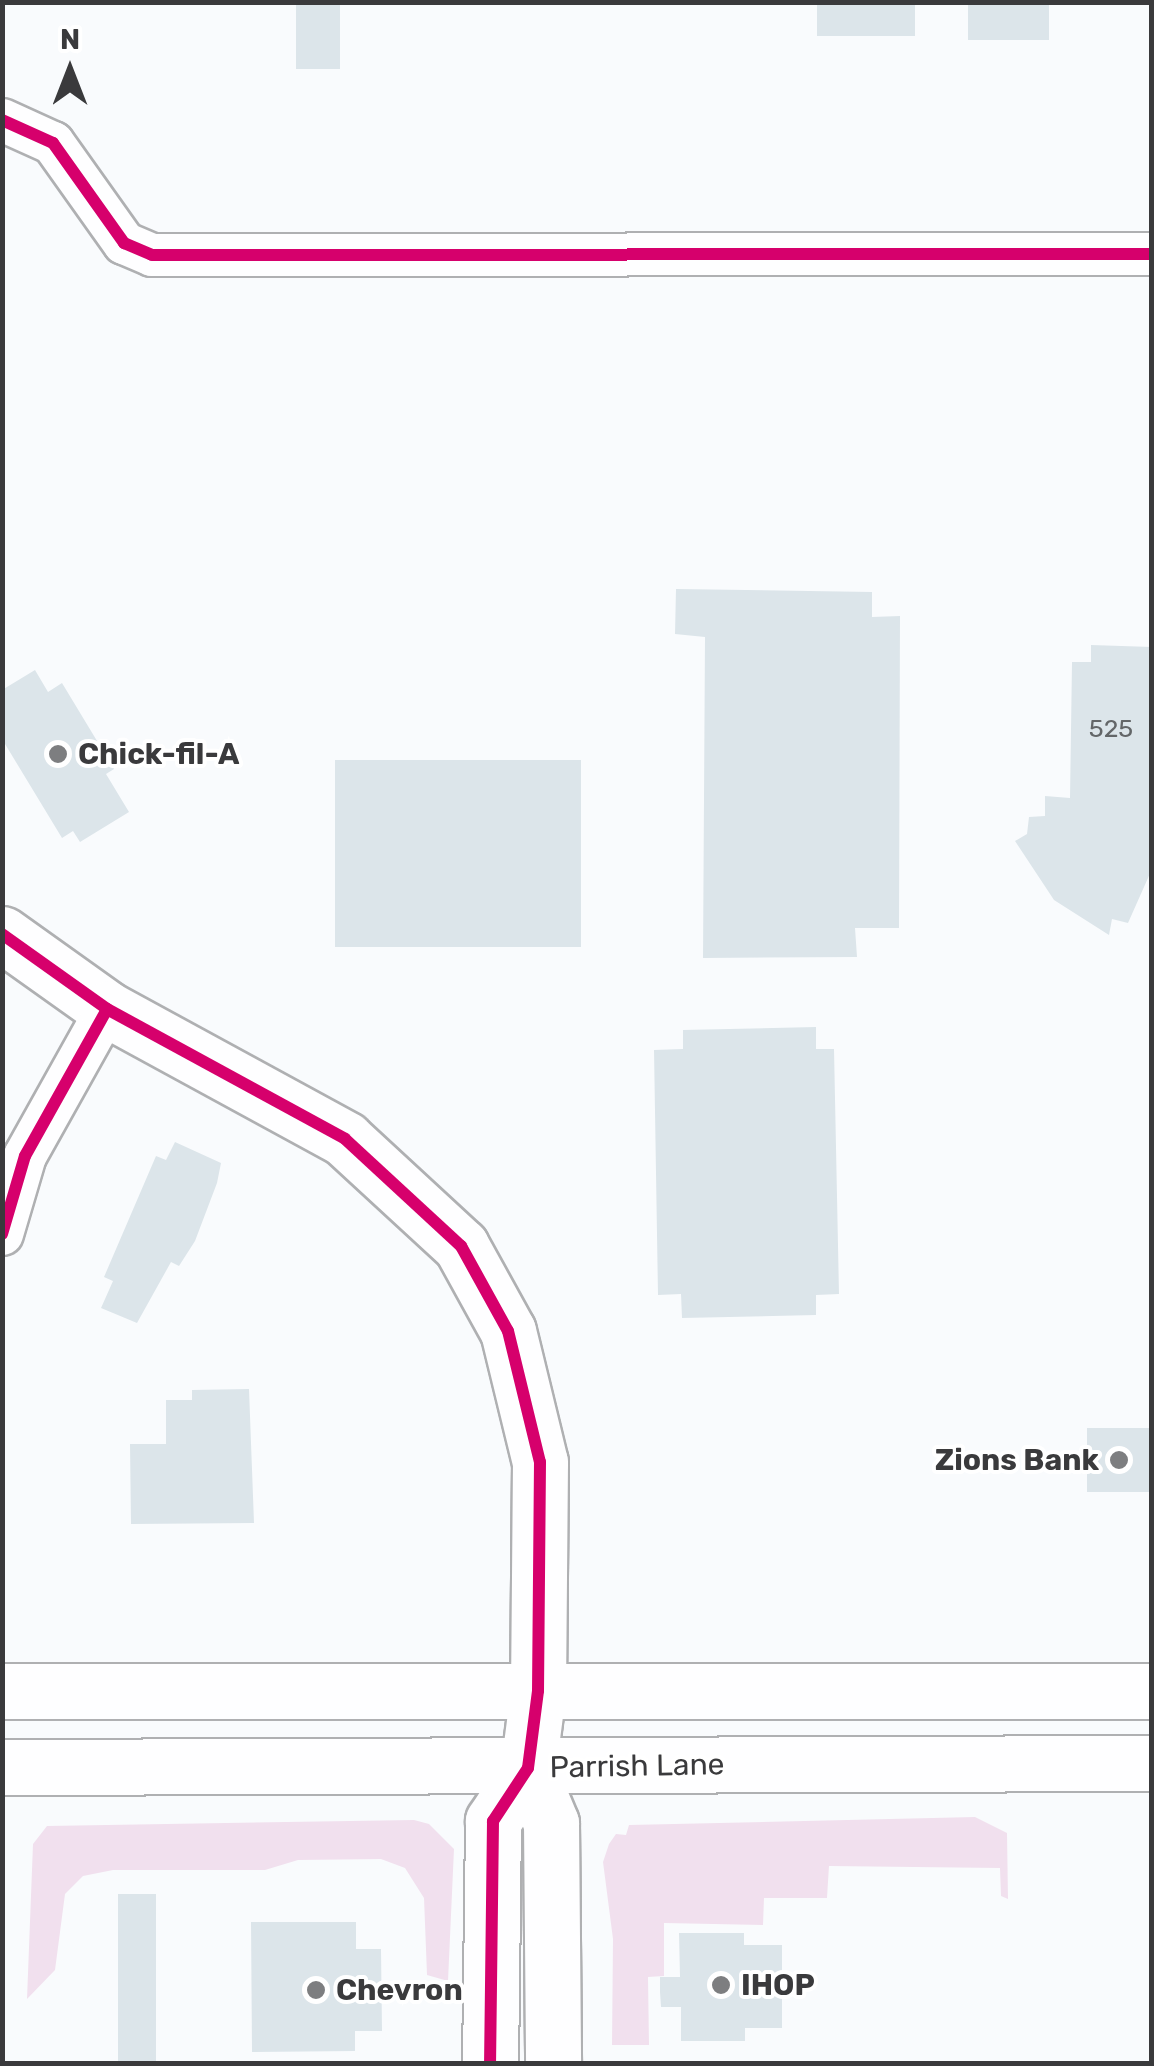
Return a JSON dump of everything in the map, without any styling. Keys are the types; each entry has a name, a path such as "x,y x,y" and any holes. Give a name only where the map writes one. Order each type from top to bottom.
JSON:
{"main road":[{"path":"2,934 107,1009 344,1139 461,1246 508,1331 540,1462 538,1691 528,1768 493,1821 490,2064"},
{"path":"2,1691 1152,1691"},
{"name":"Parrish Lane","path":"2,1767 1152,1763"},
{"path":"528,1768 551,1823 553,2064"}],"street":[{"path":"2,120 53,144 124,243 152,255 1152,254"},
{"path":"2,1234 25,1156 107,1009"}],"shaded area":[{"path":"975,1817 1007,1833 1008,1899 1001,1896 1000,1868 829,1866 827,1898 764,1898 763,1925 664,1923 664,1976 648,1977 649,2045 612,2045 613,1939 603,1862 616,1834 626,1835 629,1825"},
{"path":"414,1820 429,1824 454,1849 448,1981 427,1975 424,1898 405,1868 381,1859 298,1860 265,1870 113,1870 83,1876 65,1894 55,1970 27,1999 33,1844 47,1826"}],"building":[{"path":"296,2 340,2 340,69 296,69"},
{"path":"817,2 915,2 915,36 817,36"},
{"path":"968,2 1049,2 1049,40 968,40"},
{"path":"676,589 872,592 872,617 900,616 899,928 855,928 857,957 703,958 705,637 675,634"},
{"path":"1091,645 1152,647 1152,869 1128,923 1112,919 1109,935 1054,900 1015,841 1027,834 1029,817 1045,816 1045,796 1070,798 1072,662 1091,662"},
{"name":"Chick-fil-A","path":"35,670 48,692 62,683 114,769 106,774 129,812 80,842 73,831 62,838 2,739 2,690"},
{"path":"335,760 581,760 581,947 335,947"},
{"path":"816,1027 816,1049 834,1049 839,1294 816,1295 816,1315 682,1318 681,1294 658,1295 654,1050 683,1049 683,1030"},
{"path":"175,1142 221,1163 217,1183 195,1241 179,1266 171,1262 137,1323 101,1308 113,1281 104,1277 156,1156 166,1160"},
{"path":"249,1389 254,1523 131,1524 130,1444 166,1444 166,1400 192,1400 192,1390"},
{"name":"Zions Bank","path":"1087,1428 1152,1428 1152,1492 1087,1492"},
{"path":"118,1894 156,1894 156,2064 118,2064"},
{"name":"Chevron","path":"251,1922 356,1922 356,1949 381,1949 382,2031 355,2031 355,2051 252,2052"},
{"name":"IHOP","path":"679,1933 744,1933 744,1945 782,1945 782,2028 745,2028 745,2041 681,2041 681,2007 661,2007 660,1992 660,1977 680,1977"}],"cycle path":[{"path":"2,120 53,143 124,243 152,255 1152,254"},
{"path":"2,934 107,1009 345,1139 461,1246 508,1331 540,1462 538,1691 528,1768 493,1821 490,2064"},
{"path":"2,1234 25,1156 107,1009"}],"place":[{"name":"Chick-fil-A","path":"58,754"},
{"name":"Zions Bank","path":"1119,1460"},
{"name":"IHOP","path":"721,1985"},
{"name":"Chevron","path":"316,1990"}]}
